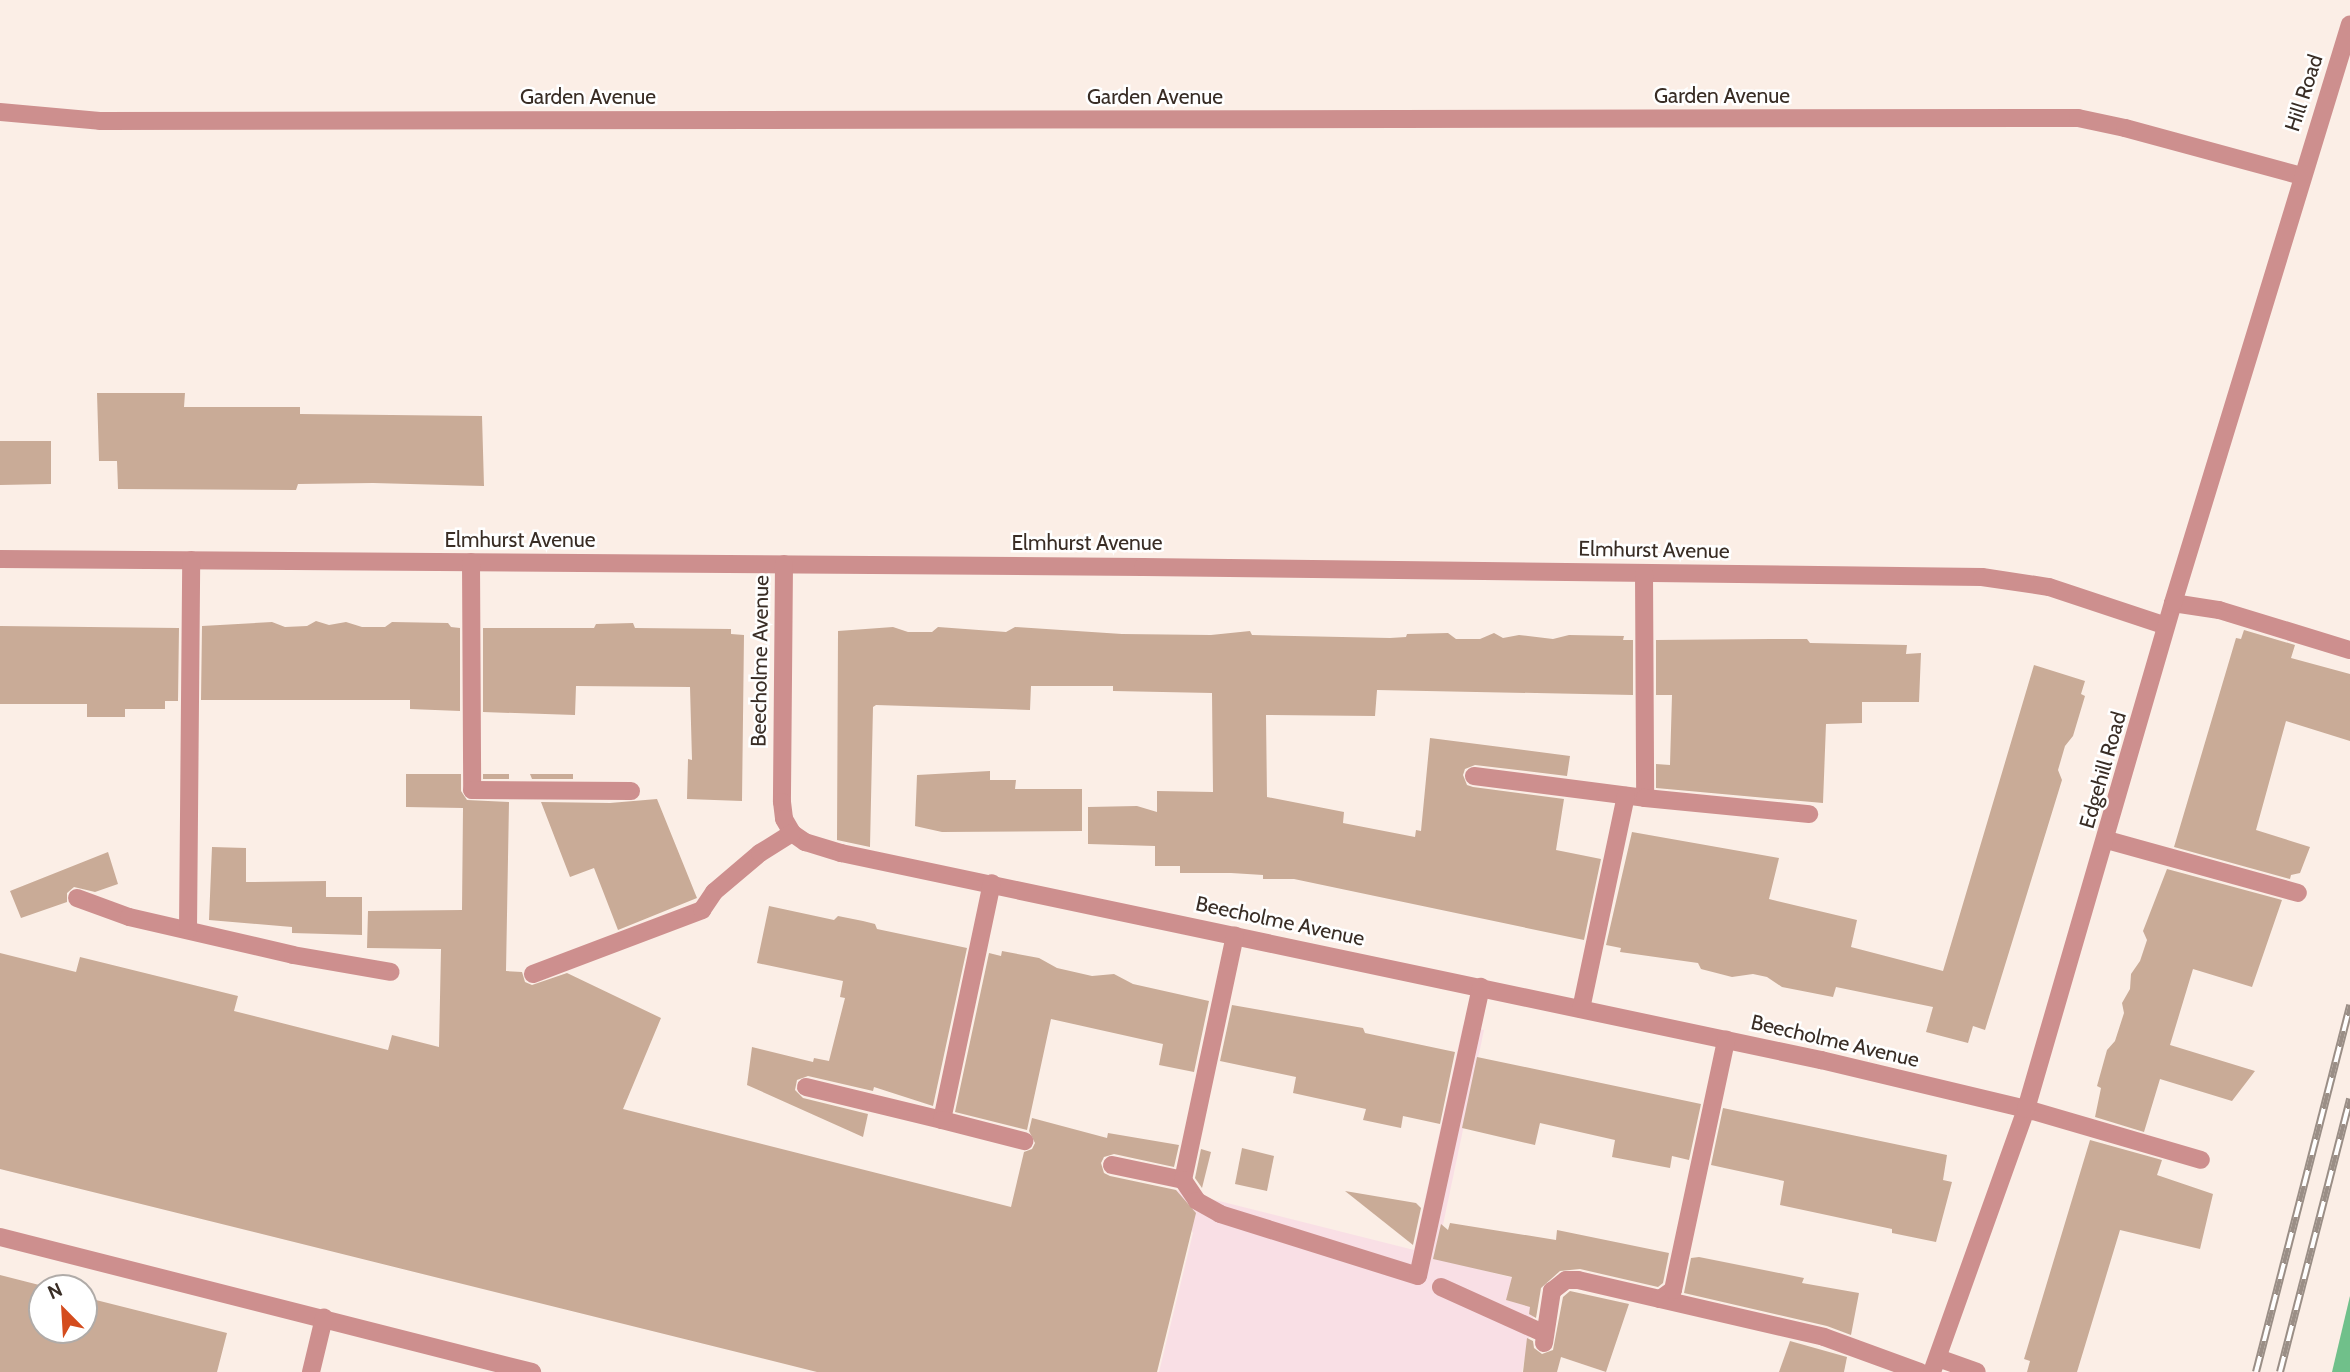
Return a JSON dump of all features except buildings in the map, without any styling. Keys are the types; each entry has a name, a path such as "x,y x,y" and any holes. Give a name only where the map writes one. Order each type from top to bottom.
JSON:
{"street":[{"name":"Hill Road","path":"2302,176 2350,24"},
{"name":"Garden Avenue","path":"0,112 100,121 2078,118 2125,128 2302,176"},
{"name":"Edgehill Road","path":"1935,1365 2026,1109 2107,840 2166,626 2302,176"},
{"name":"Elmhurst Avenue","path":"0,559 784,564 1982,577 2049,587 2166,626"},
{"path":"188,930 191,561"},
{"path":"471,562 472,790 631,792"},
{"name":"Beecholme Avenue","path":"784,564 784,819 792,833 821,849 1726,1040 2026,1109 2200,1160"},
{"path":"1644,573 1645,798"},
{"path":"2173,603 2219,610 2350,650"},
{"path":"1474,776 1626,796 1809,814"},
{"path":"1581,1009 1626,796"},
{"path":"533,974 702,910 714,892 760,853 792,833"},
{"path":"2107,840 2298,893"},
{"path":"942,1120 992,883"},
{"path":"77,898 129,916 188,930 293,954 391,972"},
{"path":"1183,1180 1236,935"},
{"path":"1112,1165 1183,1180 1198,1201 1220,1214 1418,1276 1481,987"},
{"path":"1660,1299 1668,1296 1676,1281 1726,1040"},
{"path":"806,1087 1024,1141"},
{"path":"0,1237 532,1372"},
{"path":"1441,1287 1545,1339 1552,1291 1566,1280 1578,1280 1824,1337 1920,1372"},
{"path":"312,1372 324,1318"},
{"path":"1935,1365 1977,1372"}],"shaded area":[{"path":"1463,1025 1484,1030 1436,1258 1540,1285 1522,1372 1159,1372 1193,1233 1171,1189 1414,1250"}],"green space":[{"path":"2350,1296 2350,1372 2332,1372"}],"railway":[{"path":"2256,1372 2350,1005"},
{"path":"2280,1372 2350,1099"}]}
